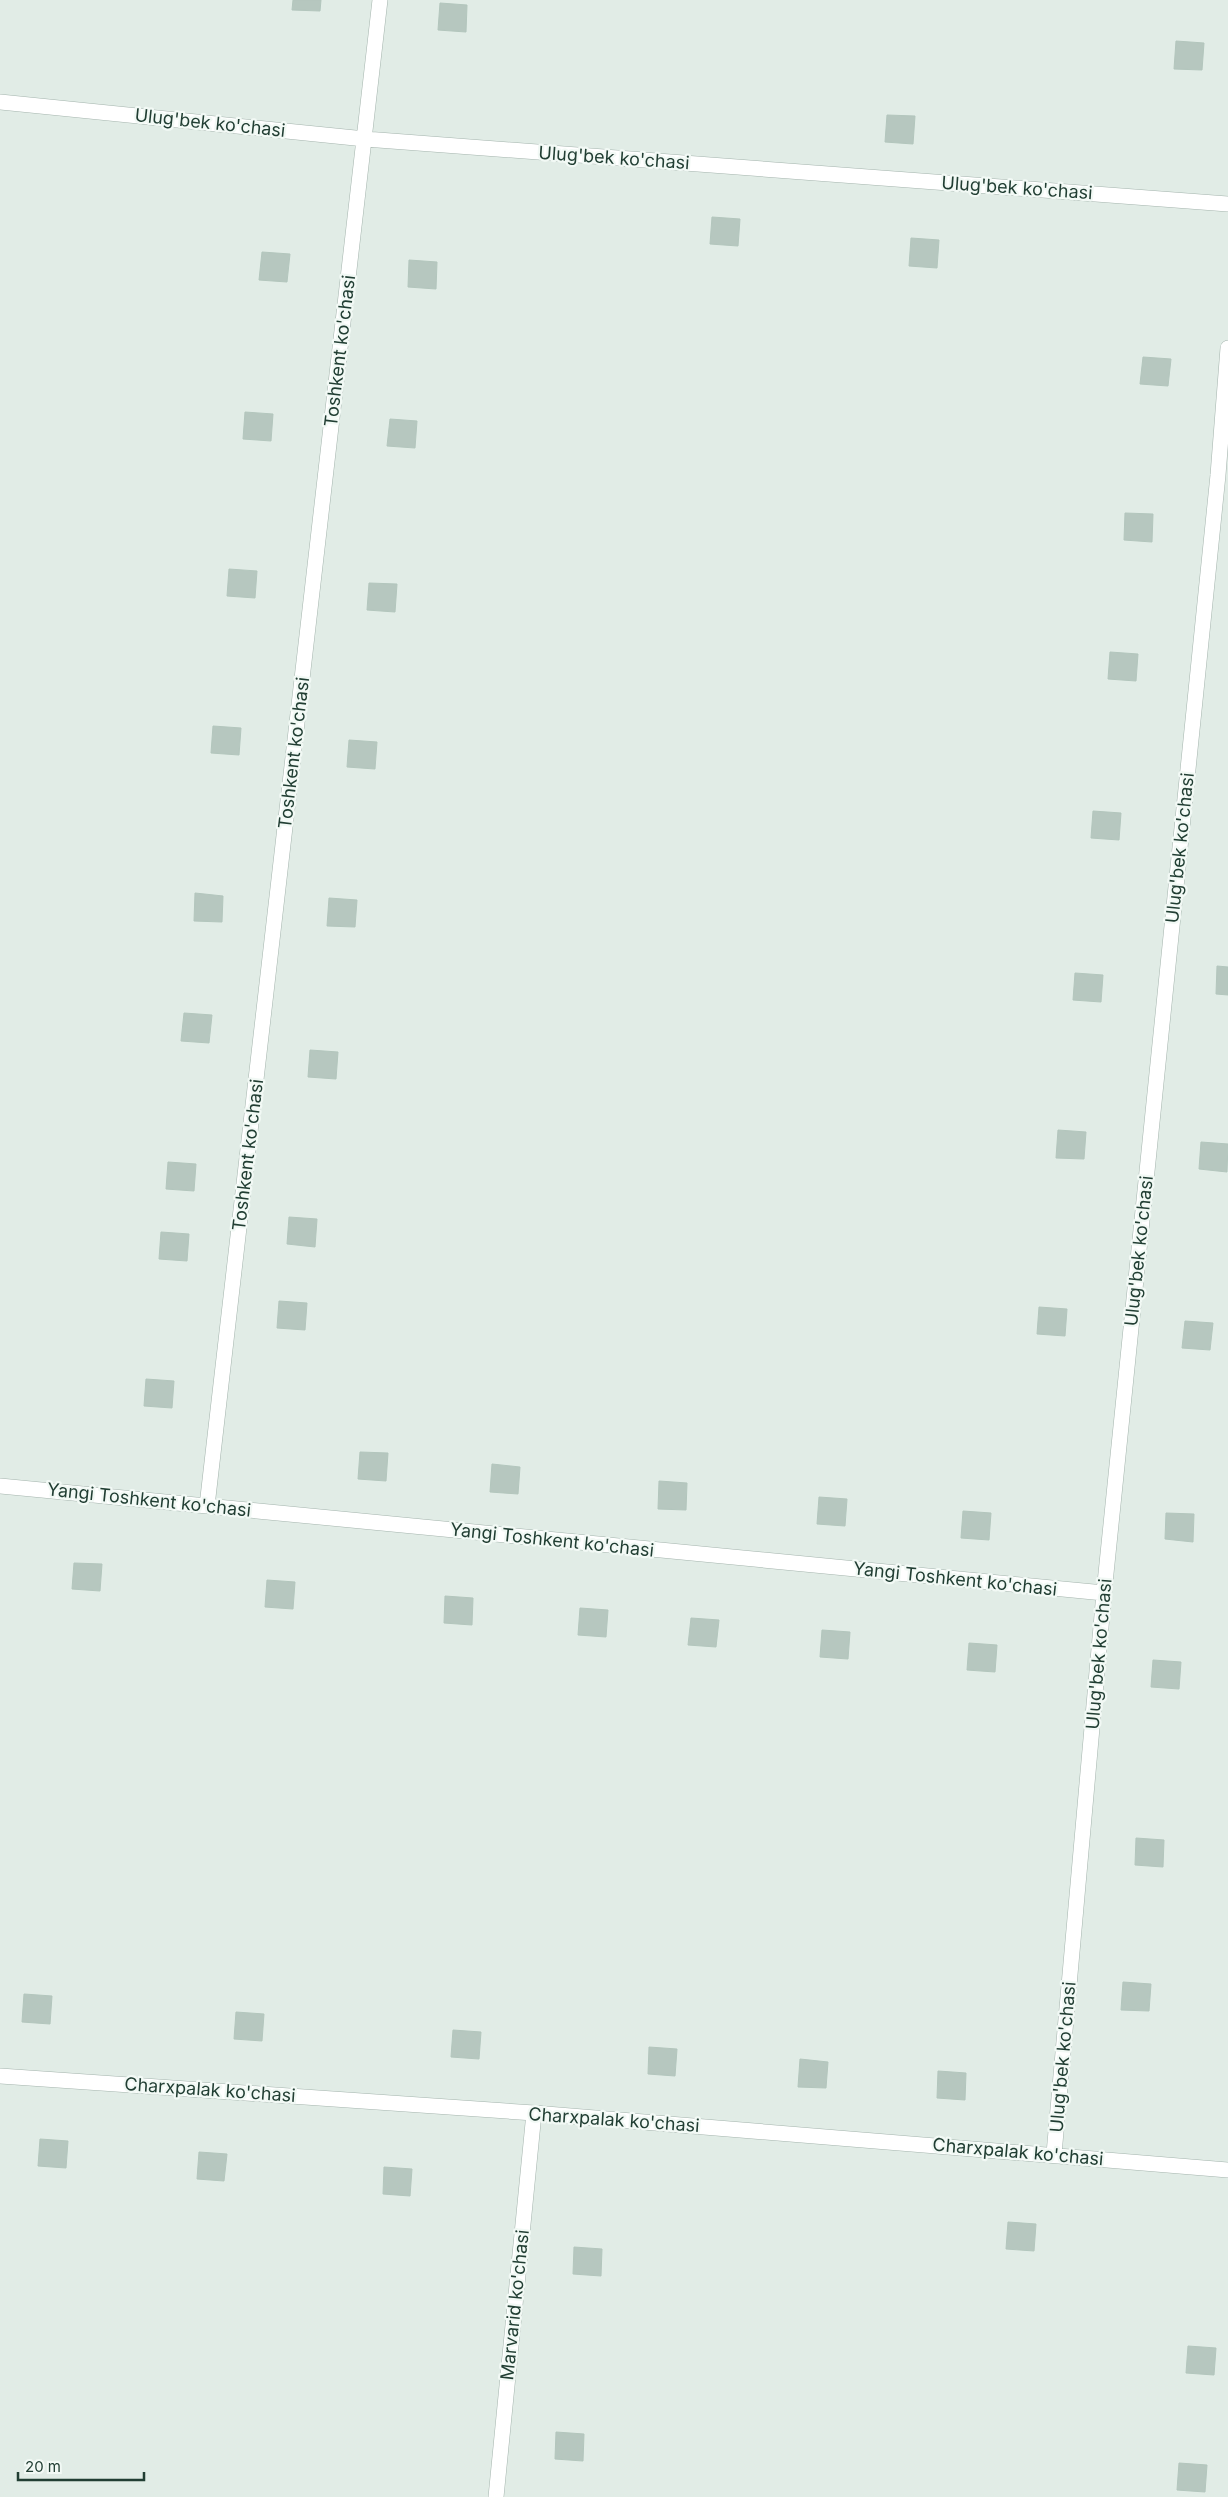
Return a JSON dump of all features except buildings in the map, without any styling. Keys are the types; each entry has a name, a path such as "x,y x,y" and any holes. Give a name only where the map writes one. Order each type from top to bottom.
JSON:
{"street":[{"name":"Toshkent ko'chasi","path":"207,1506 380,0"},
{"name":"Ulug'bek ko'chasi","path":"0,102 365,139 1228,204"},
{"name":"Ulug'bek ko'chasi","path":"1054,2154 1104,1593 1223,476 1228,348"},
{"name":"Yangi Toshkent ko'chasi","path":"0,1486 1104,1593"},
{"name":"Charxpalak ko'chasi","path":"0,2076 534,2113 1054,2154 1228,2170"},
{"name":"Marvarid ko'chasi","path":"496,2497 534,2113"}]}
